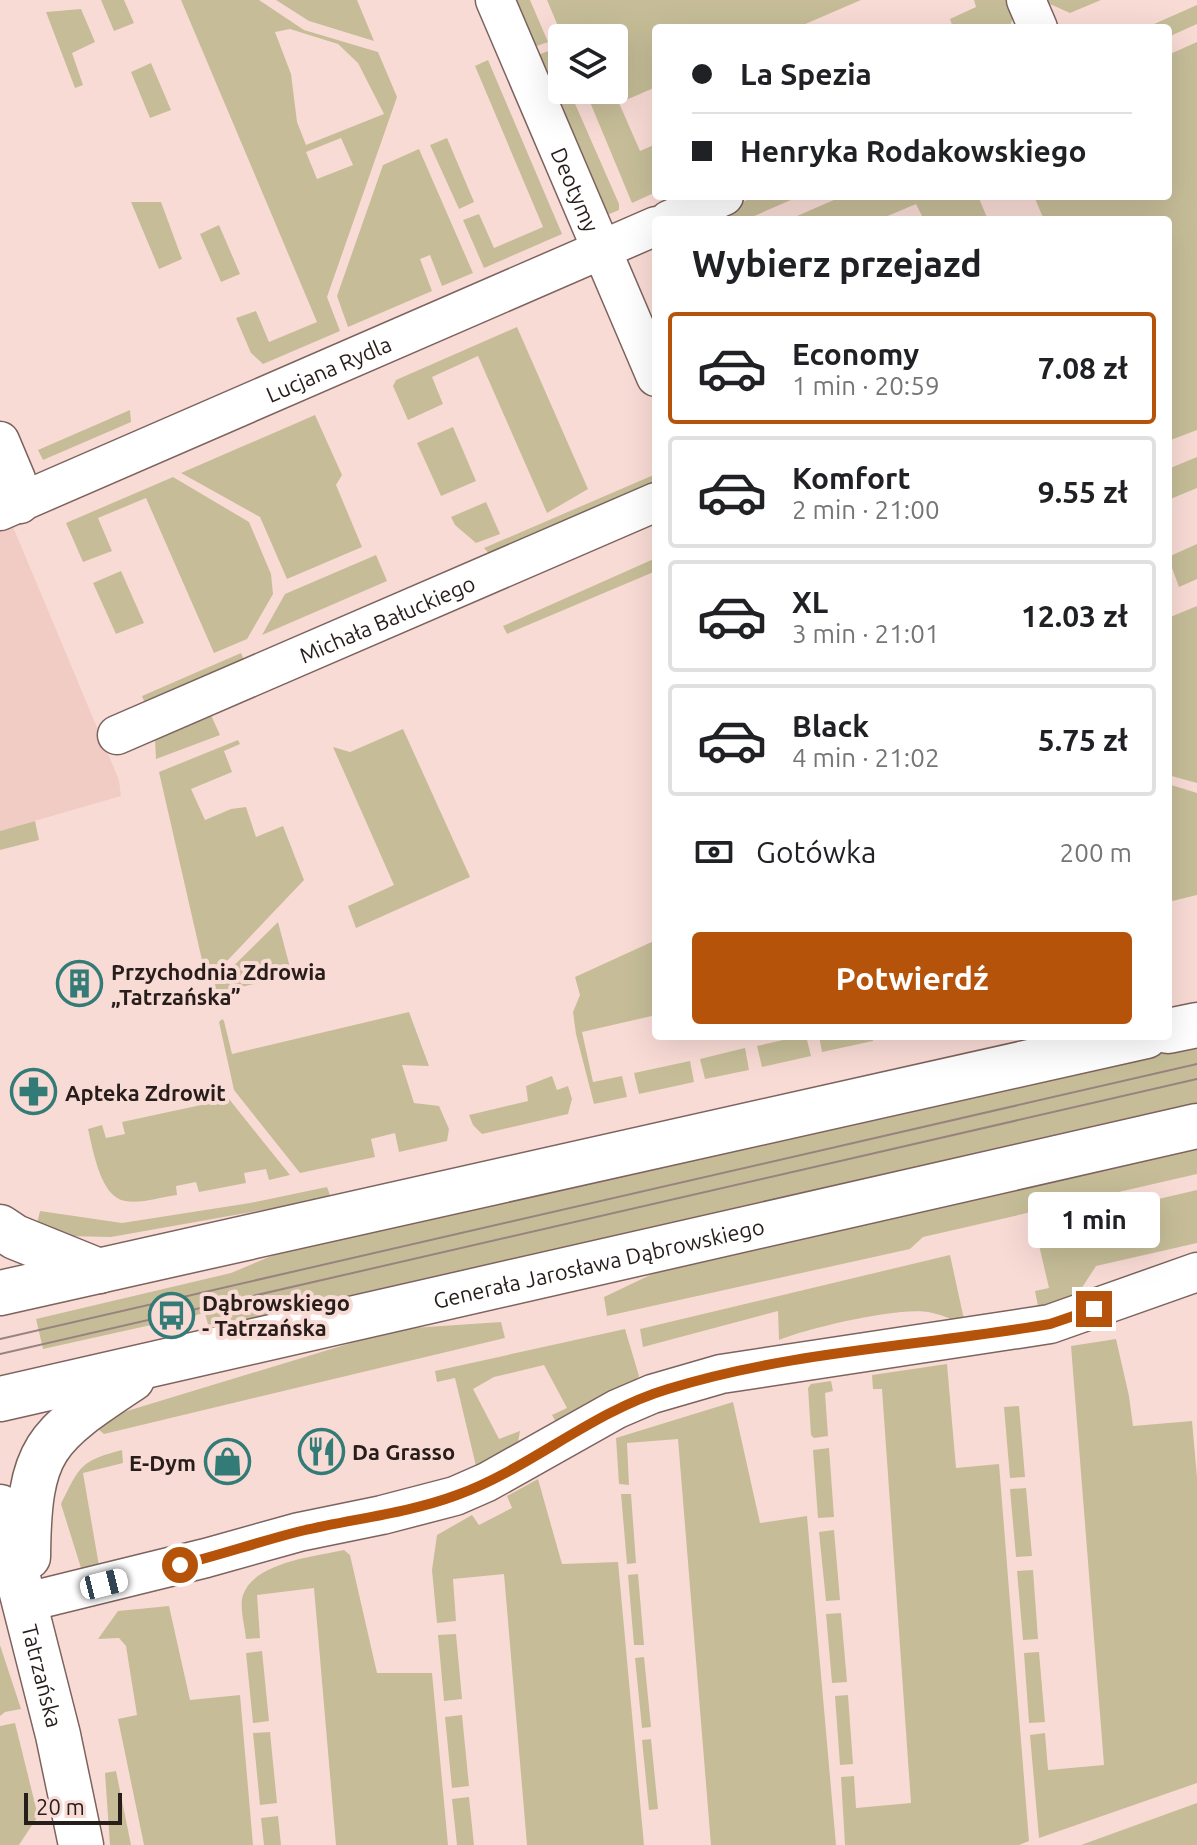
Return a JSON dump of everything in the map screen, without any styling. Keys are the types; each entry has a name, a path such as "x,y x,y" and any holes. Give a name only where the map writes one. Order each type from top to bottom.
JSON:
{"main road":[{"path":"1172,1030 1197,1025"},
{"path":"0,1293 1128,1040"},
{"name":"Generała Jarosława Dąbrowskiego","path":"0,1399 1197,1126"},
{"path":"0,1227 15,1237 99,1271"},
{"path":"23,1603 28,1576 30,1493 48,1446 69,1422 155,1364"},
{"name":"Tatrzańska","path":"0,1507 58,1735 81,1845"},
{"path":"0,1563 23,1603"}],"street":[{"name":"Deotymy","path":"495,0 652,367"},
{"path":"1026,0 1036,24"},
{"path":"678,216 715,200"},
{"name":"Lucjana Rydla","path":"10,508 652,228"},
{"path":"0,441 16,479 10,508"},
{"name":"Michała Bałuckiego","path":"117,735 652,504"},
{"path":"23,1603 299,1532 455,1496 487,1482 617,1409 669,1388 771,1365 1050,1324 1197,1272"}],"shaded area":[{"path":"101,0 124,0 134,23 114,31"},
{"path":"181,0 259,0 304,30 378,52 397,97 327,297 340,331 263,364 251,353 236,318 256,311 269,342 317,322","holes":["290,29 338,44 358,63 384,114 306,145 297,122 291,74 275,32","341,138 353,165 317,179 306,152"]},
{"path":"276,0 357,0 374,41 309,21"},
{"path":"511,0 530,0 548,42 531,48"},
{"path":"547,0 861,0 805,24 652,24 652,89 628,99 628,24 557,24"},
{"path":"974,0 1006,0 1013,18 1011,24 952,24 950,19 976,7"},
{"path":"1041,0 1101,0 1070,13"},
{"path":"1197,5 1197,24 1172,35 1172,24 1154,24"},
{"path":"81,9 95,42 72,53 83,85 75,88 46,12"},
{"path":"1197,42 1197,430 1172,439 1172,216 1042,216 1036,200 1172,200 1172,53"},
{"path":"548,51 548,85 535,56"},
{"path":"488,60 562,234 484,268 463,220 479,214 494,248 543,227 475,66"},
{"path":"151,63 171,110 150,118 131,72"},
{"path":"557,104 575,104 619,204 619,210 607,215"},
{"path":"591,104 619,104 640,151 652,146 652,194 632,203"},
{"path":"447,138 474,202 459,209 430,145"},
{"path":"419,149 473,273 442,286 430,255 420,259 432,291 348,327 337,296 383,165"},
{"path":"747,200 791,200 754,216 712,216"},
{"path":"834,200 980,200 986,216 922,216 916,204 888,216 797,216"},
{"path":"131,202 161,202 182,259 159,269"},
{"path":"219,225 240,274 221,282 200,234"},
{"path":"517,327 588,489 547,513 478,356 432,377 443,404 408,420 393,386 396,380"},
{"path":"130,410 131,422 43,460 38,450"},
{"path":"315,415 342,475 336,485 362,547 287,579 260,517 181,473"},
{"path":"453,427 476,481 441,496 417,443"},
{"path":"1197,457 1197,488 1172,498 1172,467"},
{"path":"652,476 652,493 496,561 484,548"},
{"path":"173,477 249,522 271,574 273,594 247,639 214,653 146,498 98,518 112,551 83,562 66,523"},
{"path":"486,502 500,534 476,543 455,525 451,517"},
{"path":"11,522 119,780 121,796 0,831 0,527"},
{"path":"1197,544 1197,579 1179,587 1172,568 1172,555"},
{"path":"376,555 387,581 262,635 285,594"},
{"path":"652,560 652,573 507,634 503,626"},
{"path":"121,571 144,623 116,634 93,583"},
{"path":"1197,606 1197,783 1172,776 1172,616"},
{"path":"241,653 248,670 148,711 142,696"},
{"path":"210,713 220,735 156,759 155,740"},
{"path":"403,729 470,877 356,928 348,906 394,885 333,747 350,752"},
{"path":"238,740 240,744 224,751 232,772 191,789 205,820 231,809 246,807 256,837 283,826 304,880 207,982 159,772"},
{"path":"1172,785 1197,793 1197,895 1172,901"},
{"path":"35,821 39,840 0,850 0,831"},
{"path":"278,922 292,975 211,994 210,989"},
{"path":"652,942 652,1016 582,1032 593,1082 622,1076 627,1097 594,1104 576,1034 573,1012 580,995 575,977"},
{"path":"409,1012 429,1066 402,1065 414,1103 439,1106 449,1129 447,1141 399,1152 395,1133 371,1139 375,1157 300,1173 234,1090 219,1022 224,1021 232,1054"},
{"path":"783,1040 807,1040 811,1056 762,1067 757,1046"},
{"path":"820,1040 873,1040 873,1041 822,1052"},
{"path":"1197,1043 1197,1106 210,1332 205,1313 43,1349 36,1319 231,1273 293,1247"},
{"path":"745,1048 749,1070 705,1079 700,1059"},
{"path":"690,1061 694,1082 639,1094 634,1073"},
{"path":"552,1076 557,1090 568,1086 572,1099 568,1114 482,1134 473,1125 469,1115 528,1101 526,1086"},
{"path":"229,1099 290,1175 269,1180 266,1169 244,1173 246,1183 199,1192 196,1182 176,1186 177,1195 138,1202 116,1198 109,1191 95,1160 88,1129 102,1125 106,1138 125,1134 122,1122"},
{"path":"1197,1145 1197,1174 923,1237 910,1249 607,1316 604,1297 663,1269"},
{"path":"327,1187 331,1198 111,1237 65,1236 36,1228 40,1211 122,1223 250,1203"},
{"path":"1197,1190 1197,1243 1096,1266 1074,1300 1039,1311 1035,1291 1049,1288 1035,1228"},
{"path":"950,1255 965,1324 928,1312 914,1311 875,1315 779,1340 778,1311 643,1347 640,1329"},
{"path":"501,1322 505,1338 104,1434 93,1425 127,1411 397,1329"},
{"path":"625,1329 639,1376 637,1379 556,1422 552,1415 567,1408 544,1365 494,1377 473,1389 499,1439 520,1431 518,1442 476,1466 455,1378 437,1382 435,1371"},
{"path":"1116,1339 1133,1426 1192,1421 1197,1477 1197,1783 1039,1838 1030,1735 1045,1733 1048,1770 1104,1765 1071,1346"},
{"path":"947,1364 956,1468 999,1464 1029,1841 1019,1845 845,1845 841,1777 854,1776 856,1808 911,1803 882,1389 873,1389 872,1375"},
{"path":"831,1381 833,1391 825,1393 828,1436 814,1438 811,1435 808,1388 811,1384"},
{"path":"733,1402 760,1523 807,1516 836,1845 711,1845 678,1439 627,1443 629,1485 619,1484 616,1438"},
{"path":"1019,1406 1025,1477 1010,1478 1004,1407"},
{"path":"829,1448 834,1517 818,1518 813,1450"},
{"path":"122,1450 123,1463 83,1473 99,1566 81,1568 61,1504 83,1467 97,1458"},
{"path":"538,1479 562,1564 618,1562 644,1845 527,1845 504,1574 453,1579 456,1621 437,1623 432,1570 437,1535 472,1515 479,1525 512,1508 507,1496"},
{"path":"1026,1488 1032,1556 1016,1557 1010,1489"},
{"path":"621,1494 631,1494 636,1563 627,1564"},
{"path":"834,1530 840,1600 826,1601 819,1532"},
{"path":"344,1550 350,1555 377,1673 432,1673 448,1845 336,1845 314,1588 257,1595 260,1638 246,1639 243,1595 259,1575 286,1563"},
{"path":"1033,1570 1038,1639 1023,1640 1017,1571"},
{"path":"638,1574 644,1645 634,1645 628,1575"},
{"path":"169,1606 190,1700 240,1695 253,1845 144,1845 118,1719 137,1715 126,1646 119,1638 98,1639 118,1611"},
{"path":"841,1613 847,1682 832,1683 826,1614"},
{"path":"456,1634 462,1699 444,1701 438,1635"},
{"path":"0,1645 21,1709 0,1716"},
{"path":"262,1651 269,1721 253,1723 246,1653"},
{"path":"1039,1652 1045,1722 1029,1723 1024,1653"},
{"path":"644,1657 651,1727 642,1728 635,1658"},
{"path":"848,1695 853,1764 840,1765 835,1696"},
{"path":"462,1715 469,1786 452,1788 445,1717"},
{"path":"15,1723 38,1816 19,1845 0,1845 0,1726"},
{"path":"270,1732 277,1803 260,1805 253,1733"},
{"path":"651,1739 658,1809 649,1810 642,1740"},
{"path":"116,1771 131,1845 110,1845 105,1773"},
{"path":"469,1797 474,1845 457,1845 452,1799"},
{"path":"1197,1803 1197,1845 1081,1845"},
{"path":"278,1816 281,1845 264,1845 261,1818"}],"tram line":[{"path":"0,1339 1197,1064"},
{"path":"0,1354 1197,1079"}],"place":[{"name":"Przychodnia Zdrowia „Tatrzańska”","path":"80,984"},
{"name":"Apteka Zdrowit","path":"34,1092"},
{"name":"Dąbrowskiego - Tatrzańska","path":"171,1315"},
{"name":"Da Grasso","path":"321,1451"},
{"name":"E-Dym","path":"227,1462"}],"route":[{"path":"180,1565 299,1532 455,1496 487,1482 617,1409 652,1394 721,1374 1050,1324 1094,1309"}]}
